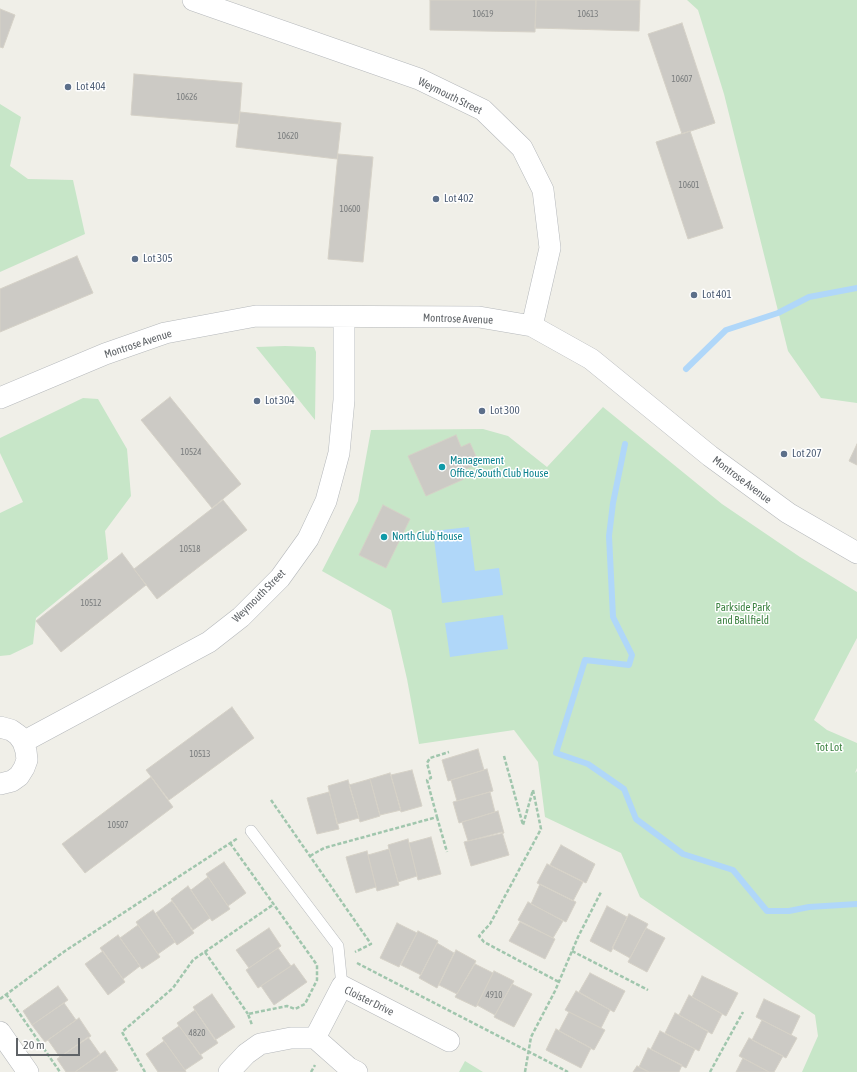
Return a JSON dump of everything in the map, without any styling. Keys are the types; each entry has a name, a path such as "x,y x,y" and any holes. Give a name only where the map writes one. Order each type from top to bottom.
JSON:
{"street":[{"name":"Weymouth Street","path":"193,0 419,80 483,110 522,148 543,190 550,248 532,326"},
{"name":"Montrose Avenue","path":"0,398 105,354 165,333 256,316 479,317 532,326 591,358 710,456 788,513 857,552"},
{"name":"Weymouth Street","path":"24,742 209,642 241,617 280,578 308,539 326,501 339,453 344,400 344,317"},
{"path":"0,727 10,730 24,742 26,755 24,768 12,781 0,784"},
{"name":"Cloister Drive","path":"315,1038 342,986 448,1041"},
{"path":"0,1032 28,1072"},
{"path":"229,1072 246,1054 260,1044 291,1038 315,1038 349,1068 357,1072"}],"lane":[{"path":"251,831 338,946 342,986"}],"path":[{"path":"447,852 427,780 431,778 427,763 430,758 449,752"},
{"path":"504,756 523,824 533,790 541,829 490,924 480,936 484,942 559,982"},
{"path":"271,800 371,944 353,953 356,963 518,1048 529,1051 568,1072"},
{"path":"310,856 324,848 437,817"},
{"path":"0,999 65,951 230,842 251,831"},
{"path":"230,842 317,965 317,980 305,1004 295,1010 287,1006 248,1014"},
{"path":"525,1072 531,1037 559,982 572,951 601,892"},
{"path":"145,1072 122,1032 173,988 193,960 274,904"},
{"path":"572,951 648,990"},
{"path":"205,952 248,1014 253,1028"},
{"path":"6,994 60,1072"},
{"path":"710,1072 743,1012"}],"green space":[{"path":"687,0 857,0 857,403 821,398 788,351 724,94 698,10"},
{"path":"0,104 21,117 10,166 28,179 73,180 85,234 0,272"},
{"path":"256,347 314,347 316,352 315,420"},
{"path":"83,398 98,399 127,449 131,496 105,531 108,559 36,618 33,644 10,655 0,656 0,513 23,502 0,453 0,438"},
{"path":"603,407 722,504 800,557 857,592 857,638 814,720 827,730 857,743 857,768 855,773 857,771 857,1072 802,1072 818,1036 815,1015 640,897 621,853 545,817 538,762 514,730 419,744 407,679 391,610 322,571 358,501 371,430 483,429 508,436 547,467"},
{"path":"465,1061 483,1072 459,1072"}],"water":[{"path":"469,527 475,571 499,568 503,595 442,603 433,531"},
{"path":"503,615 508,649 450,657 445,623"}],"building":[{"path":"430,0 536,0 535,32 430,30"},
{"path":"536,0 640,0 639,31 535,28"},
{"path":"0,9 15,15 3,48 0,47"},
{"path":"682,23 715,123 682,134 648,34"},
{"path":"134,74 242,83 239,124 131,115"},
{"path":"240,112 341,123 337,159 236,147"},
{"path":"690,131 723,228 688,239 656,142"},
{"path":"338,154 373,157 363,262 328,259"},
{"path":"77,256 93,293 0,332 0,289"},
{"path":"170,397 241,484 212,508 141,420"},
{"name":"Management Office/South Club House","path":"456,435 461,447 470,443 479,463 461,471 464,479 426,496 408,456"},
{"path":"857,444 857,465 849,461"},
{"path":"223,500 247,530 157,599 134,569"},
{"name":"North Club House","path":"383,505 410,519 386,568 359,555"},
{"path":"122,553 146,585 61,652 36,621"},
{"path":"232,707 254,738 169,800 146,770"},
{"path":"478,749 484,770 448,781 442,760"},
{"path":"487,769 493,791 457,801 451,780"},
{"path":"412,770 422,806 401,812 391,775"},
{"path":"390,773 401,810 380,815 370,779"},
{"path":"151,777 173,807 85,873 62,844"},
{"path":"370,779 380,816 360,822 349,785"},
{"path":"348,780 359,818 337,824 328,786"},
{"path":"329,792 339,829 317,834 307,798"},
{"path":"490,792 495,812 459,823 453,802"},
{"path":"498,811 504,833 468,841 462,822"},
{"path":"502,832 509,855 471,866 464,842"},
{"path":"431,837 441,874 418,880 409,843"},
{"path":"408,839 417,876 398,882 388,845"},
{"path":"561,845 595,864 586,883 550,865"},
{"path":"389,849 399,885 377,891 368,855"},
{"path":"367,851 376,887 356,893 346,857"},
{"path":"224,862 246,893 228,906 206,874"},
{"path":"547,864 583,882 573,901 537,883"},
{"path":"208,877 230,909 212,921 191,890"},
{"path":"540,884 576,902 566,922 531,904"},
{"path":"188,886 210,918 193,930 171,899"},
{"path":"172,901 194,933 177,945 156,913"},
{"path":"528,902 563,921 553,938 518,920"},
{"path":"607,906 627,917 611,952 590,941"},
{"path":"153,910 175,942 158,954 136,922"},
{"path":"629,914 648,924 630,958 612,948"},
{"path":"520,922 555,939 545,959 509,941"},
{"path":"397,923 417,933 399,967 380,958"},
{"path":"138,925 160,957 142,969 120,938"},
{"path":"269,928 281,946 249,968 236,950"},
{"path":"646,928 665,938 647,972 628,962"},
{"path":"418,931 438,941 421,975 401,965"},
{"path":"118,935 140,966 123,979 100,948"},
{"path":"437,943 454,953 437,988 419,978"},
{"path":"278,948 291,966 258,988 246,970"},
{"path":"456,950 476,961 457,994 439,985"},
{"path":"103,951 125,982 108,995 85,964"},
{"path":"294,964 307,982 274,1005 261,986"},
{"path":"475,964 493,973 476,1007 455,997"},
{"path":"494,971 514,981 495,1015 477,1005"},
{"path":"590,973 625,991 614,1012 579,992"},
{"path":"702,976 738,993 726,1016 692,997"},
{"path":"512,984 532,994 514,1027 494,1017"},
{"path":"58,986 68,1000 32,1025 23,1011"},
{"path":"576,991 610,1010 601,1028 565,1010"},
{"path":"212,994 235,1027 215,1040 193,1007"},
{"path":"689,995 722,1014 712,1034 679,1015"},
{"path":"764,999 800,1016 791,1035 756,1017"},
{"path":"64,1003 76,1020 45,1042 32,1025"},
{"path":"195,1010 218,1043 200,1055 177,1023"},
{"path":"569,1012 605,1030 594,1050 559,1031"},
{"path":"675,1013 708,1031 699,1051 665,1033"},
{"path":"79,1018 91,1036 60,1057 48,1040"},
{"path":"762,1020 797,1038 786,1058 752,1040"},
{"path":"179,1026 203,1058 185,1070 162,1038"},
{"path":"556,1029 591,1048 581,1068 546,1050"},
{"path":"660,1031 695,1049 686,1068 651,1049"},
{"path":"88,1037 100,1054 75,1072 66,1072 57,1059"},
{"path":"749,1038 783,1056 774,1072 769,1072 739,1056"},
{"path":"164,1041 186,1072 158,1072 146,1054"},
{"path":"648,1048 682,1065 679,1072 649,1072 639,1067"},
{"path":"105,1051 118,1070 114,1072 75,1072"},
{"path":"743,1058 769,1072 736,1072"},
{"path":"637,1066 649,1072 633,1072"}],"waterway":[{"path":"686,369 726,330 778,313 809,297 857,288"},
{"path":"625,444 613,503 609,536 613,617 632,655 629,665 585,660 556,753 588,764 624,789 636,819 683,854 733,870 767,911 789,911 809,907 857,904"}],"place":[{"name":"Lot 404","path":"68,87"},
{"name":"Lot 402","path":"436,199"},
{"name":"Lot 305","path":"135,259"},
{"name":"Lot 401","path":"694,295"},
{"name":"Lot 304","path":"257,401"},
{"name":"Lot 300","path":"482,411"},
{"name":"Lot 207","path":"784,454"},
{"name":"Management Office/South Club House","path":"442,467"},
{"name":"North Club House","path":"384,537"}],"park label":[{"name":"Parkside Park and Ballfield","path":"743,614"},
{"name":"Tot Lot","path":"829,748"}]}
